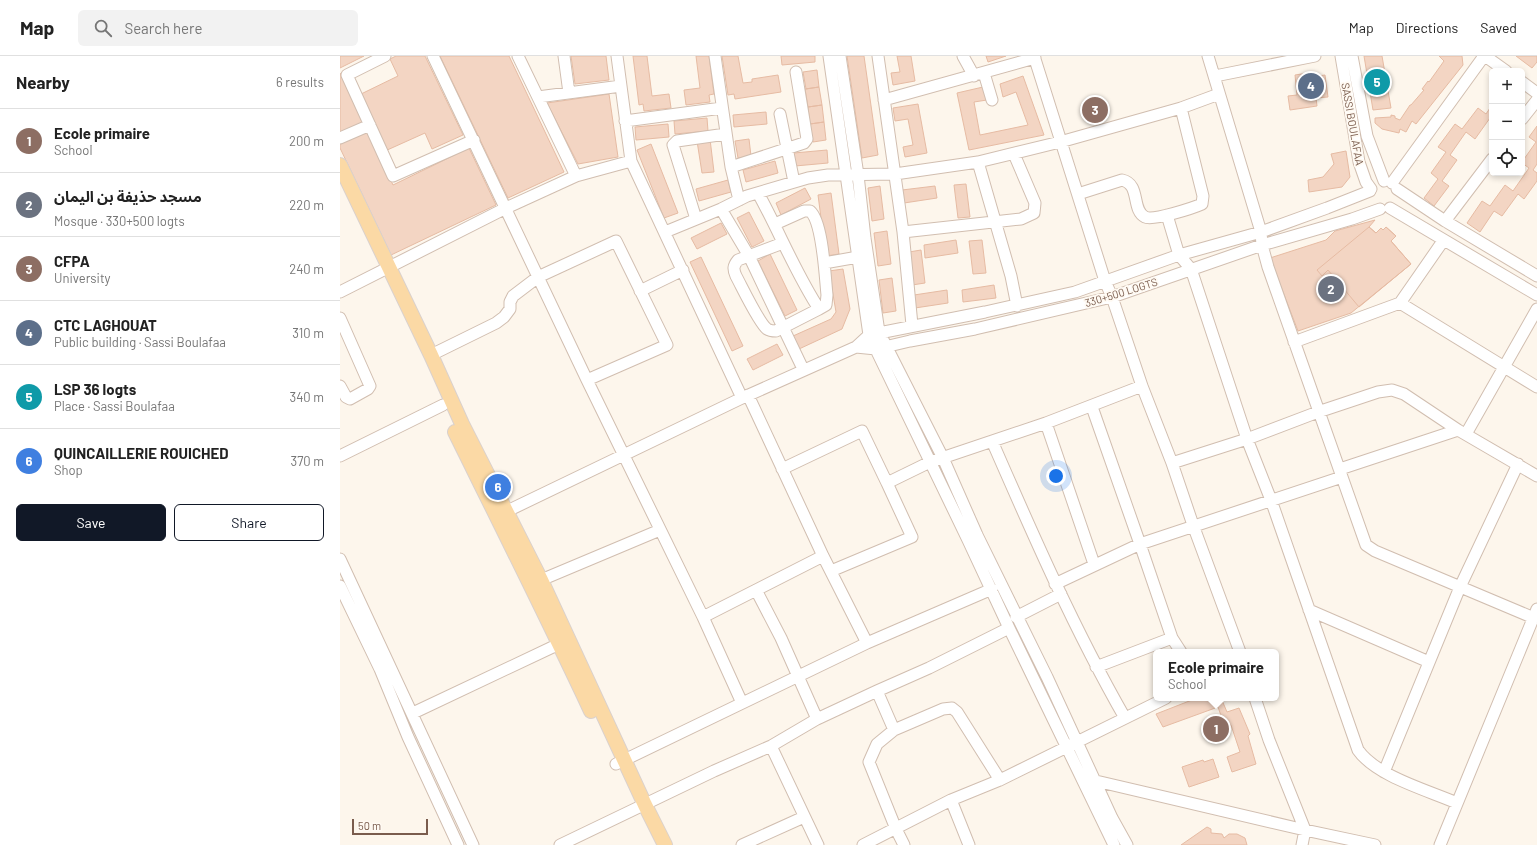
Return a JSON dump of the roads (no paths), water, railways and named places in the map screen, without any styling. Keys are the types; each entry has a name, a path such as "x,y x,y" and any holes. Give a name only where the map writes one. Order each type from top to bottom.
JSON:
{"main road":[{"path":"340,165 393,294 444,405 501,514 541,580 620,762"},
{"path":"340,183 384,269 431,355 501,514 516,554 559,644 641,806 665,845"},
{"path":"641,806 654,845"}],"street":[{"path":"385,56 347,75 393,176 474,140"},
{"path":"433,56 587,380 703,617 742,703"},
{"path":"518,56 576,176"},
{"path":"564,56 569,93"},
{"path":"617,56 631,162 867,643"},
{"path":"715,56 730,167 739,200"},
{"path":"829,56 858,257 874,333 943,458 977,535 1127,845"},
{"path":"840,56 858,175 874,333"},
{"path":"878,56 903,232 912,325"},
{"path":"963,56 979,74 992,100"},
{"path":"1208,56 1261,232 1262,245 1268,267 1366,545 1376,551 1460,587 1535,614 1440,845"},
{"path":"1215,76 1315,56"},
{"name":"SASSI BOULAFAA","path":"1341,56 1359,162 1366,182 1371,190"},
{"path":"1352,56 1367,136 1398,198 1394,205 1385,208"},
{"path":"1391,184 1484,56 1502,68"},
{"path":"884,100 1034,57 1105,281 1112,296 1142,386 1172,463 1193,525 1239,649"},
{"path":"730,167 804,143 807,139 796,72"},
{"path":"1525,84 1537,93"},
{"path":"538,97 621,86"},
{"path":"665,232 739,200 794,182 815,177 895,174 978,162 1060,142 1181,108 1219,94"},
{"path":"1525,115 1537,100"},
{"path":"625,121 722,108"},
{"path":"1078,194 1122,180 1125,181 1130,183 1132,187 1140,212 1144,217 1148,218 1167,215 1198,206 1203,202 1204,199 1181,108"},
{"path":"780,114 794,182"},
{"path":"340,138 370,125"},
{"path":"696,219 673,145 678,141 726,134"},
{"path":"903,232 1021,219 1032,215 1035,210 1035,203 1014,154"},
{"path":"340,292 506,208 576,176 631,162"},
{"path":"978,162 1017,306"},
{"path":"1445,221 1489,163"},
{"path":"501,514 745,397 856,347 874,333 1017,306 1075,292 1179,255 1261,232 1371,190 1376,184 1391,184 1445,221 1537,276"},
{"path":"1371,190 1370,200 1372,204 1385,208 1537,295"},
{"path":"758,193 783,244 819,309"},
{"name":"330+500 LOGTS","path":"856,347 881,347 975,329 1112,296 1262,245 1385,208"},
{"path":"721,209 749,256 784,326 803,370"},
{"path":"774,224 804,211 810,211 814,214 817,222 824,263 827,295 826,304 819,309 776,331 770,331 765,328 733,269 738,260 783,244"},
{"path":"1167,215 1179,255 1191,269 1247,439 1271,500 1358,750 1369,762 1384,772 1457,803"},
{"path":"431,355 496,323 504,317 510,309 510,302 513,296 538,277 616,241 667,345 587,380"},
{"path":"1294,342 1400,303 1444,241"},
{"path":"824,263 858,257"},
{"path":"640,291 683,270"},
{"path":"1400,303 1504,366 1537,388"},
{"path":"1055,584 1094,564 1140,544 1271,500 1341,473 1462,432 1504,366 1537,309"},
{"path":"340,386 346,397 350,399 368,389 370,386 342,325"},
{"path":"881,347 930,462 1114,845"},
{"path":"887,483 930,462 1092,407 1142,386"},
{"path":"1172,463 1247,439 1318,412 1378,392 1392,390 1404,394 1462,432 1537,476"},
{"path":"340,456 444,405"},
{"path":"1092,407 1172,638 1179,649"},
{"path":"1046,423 1094,564"},
{"path":"782,469 862,431 887,483 912,537 831,572"},
{"path":"992,442 1055,584 1096,667 1125,718"},
{"path":"1384,772 1460,587 1518,464"},
{"path":"541,580 660,530"},
{"path":"703,617 823,556"},
{"path":"340,559 413,713 473,845"},
{"path":"340,586 380,669 408,737 458,845"},
{"path":"620,762 867,643 992,589"},
{"path":"756,590 781,638 817,720"},
{"path":"1016,617 1061,594"},
{"path":"1309,610 1429,662"},
{"path":"560,845 714,771 771,746 817,720 929,668 1009,628"},
{"path":"1096,667 1172,638"},
{"path":"413,713 559,644"},
{"path":"877,691 894,730"},
{"path":"863,845 951,800 1000,780 1160,701"},
{"path":"1256,701 1269,740 1305,830 1302,845"},
{"path":"904,845 869,762 877,744 894,730 943,709 952,708 957,712 1000,780"},
{"path":"771,746 818,845"},
{"path":"1096,781 1375,845"},
{"path":"951,800 969,845"},
{"path":"742,845 804,817"}],"place":[{"name":"LSP 36 logts","path":"1377,82"},
{"name":"CTC LAGHOUAT","path":"1311,86"},
{"name":"CFPA","path":"1095,110"},
{"name":"مسجد حذيفة بن اليمان","path":"1331,289"},
{"name":"QUINCAILLERIE ROUICHED","path":"498,487"},
{"name":"Ecole primaire","path":"1216,729"}]}
